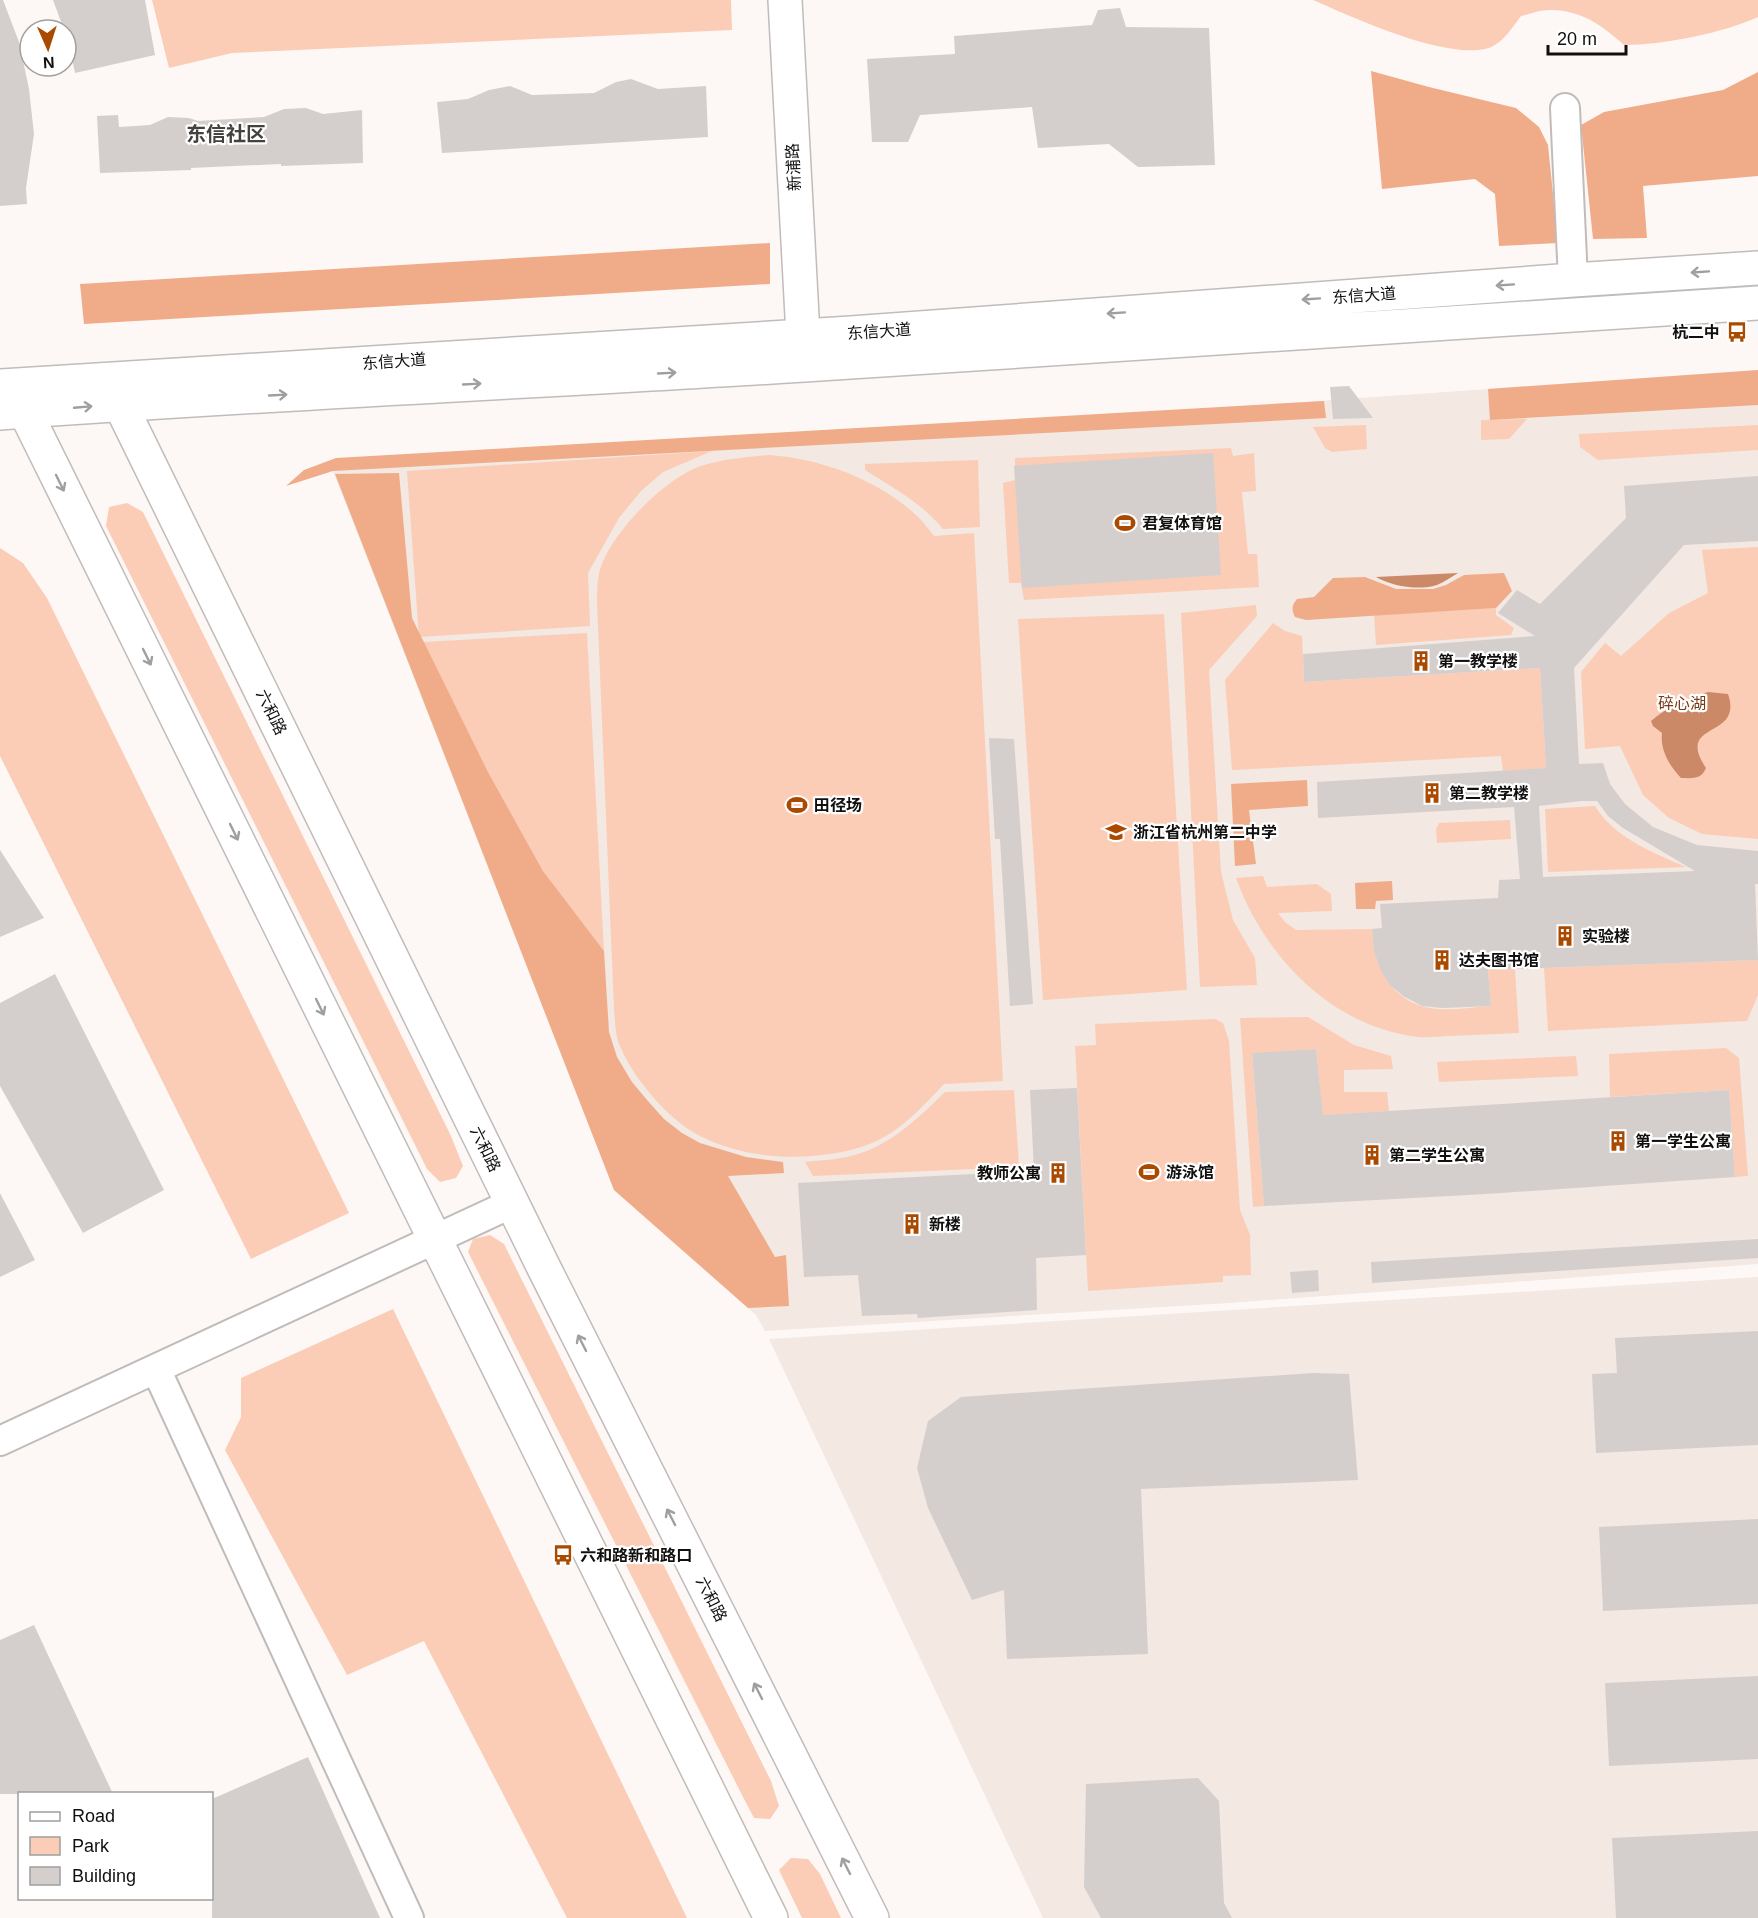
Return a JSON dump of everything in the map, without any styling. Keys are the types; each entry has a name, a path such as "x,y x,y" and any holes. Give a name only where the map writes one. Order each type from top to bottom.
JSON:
{"main road":[{"name":"新浦路","path":"785,0 803,335"},
{"name":"东信大道","path":"9,399 803,335 1758,268"},
{"name":"东信大道","path":"111,392 802,365 1758,303"},
{"name":"六和路","path":"111,392 513,1203 872,1918"},
{"path":"9,399 435,1239 771,1918"}],"street":[{"path":"1565,108 1573,280"},
{"path":"0,1441 513,1203"},
{"path":"156,1369 409,1918"}],"shaded area":[{"path":"1371,71 1516,108 1539,127 1548,145 1558,243 1499,246 1495,194 1475,179 1382,189"},
{"path":"1758,72 1758,176 1643,186 1647,238 1593,239 1581,125 1604,112 1723,90"},
{"path":"770,243 770,284 84,324 80,284"},
{"name":"浙江省杭州第二中学","path":"1758,370 1758,1264 1229,1303 765,1331 756,1315 614,1190 333,471 401,464"},
{"path":"1758,370 1758,405 1490,420 1488,389"},
{"path":"1324,401 1326,418 333,471 286,486 304,470 336,458"},
{"path":"399,473 412,618 488,772 543,871 604,951 609,1032 617,1057 632,1082 647,1100 664,1119 682,1133 700,1143 746,1157 783,1162 784,1173 728,1176 775,1257 786,1255 789,1306 748,1308 614,1190 335,474"},
{"path":"1458,573 1437,585 1422,588 1397,585 1376,577"},
{"path":"1504,573 1512,591 1496,608 1306,620 1295,617 1293,612 1293,605 1297,599 1314,597 1333,578 1365,577 1396,589 1433,589 1464,575"},
{"path":"1708,692 1728,694 1730,708 1727,718 1703,736 1698,743 1698,753 1706,768 1702,775 1696,778 1681,778 1666,757 1662,745 1662,733 1653,726 1651,721 1664,711"},
{"path":"1307,780 1308,806 1249,810 1256,864 1235,866 1231,784"},
{"path":"1392,881 1393,900 1376,901 1375,909 1356,909 1355,883"},
{"path":"1758,1277 1758,1918 1043,1918 769,1339"}],"green space":[{"path":"152,0 731,0 732,30 232,53 169,68"},
{"path":"1313,0 1758,0 1758,17 1728,28 1692,37 1624,45 1608,31 1590,20 1571,12 1546,10 1521,16 1506,36 1491,47 1467,50 1445,48 1398,35"},
{"path":"1527,419 1509,439 1481,440 1481,420"},
{"path":"1366,425 1367,449 1332,452 1325,448 1313,427"},
{"path":"1758,425 1758,450 1598,460 1580,447 1579,434"},
{"name":"君复体育馆","path":"1231,448 1233,456 1254,453 1256,491 1242,492 1248,554 1257,554 1259,587 1024,600 1021,583 1009,583 1003,483 1015,480 1015,458"},
{"path":"712,451 663,472 641,491 619,518 588,573 590,626 419,637 407,471"},
{"name":"田径场","path":"770,455 828,466 866,481 901,502 919,517 934,536 974,533 1003,1081 944,1084 910,1118 886,1136 850,1150 812,1156 784,1157 740,1151 713,1142 688,1129 663,1108 631,1068 618,1041 614,1009 597,602 599,574 604,559 625,526 655,495 671,483 701,466"},
{"path":"978,460 980,527 943,529 916,504 865,470 865,464"},
{"path":"127,503 143,512 451,1136 463,1166 456,1178 440,1182 427,1169 106,526 109,507"},
{"name":"碎心湖","path":"1758,547 1758,839 1702,834 1669,818 1643,795 1620,746 1585,749 1581,672 1605,643 1621,656 1669,613 1708,593 1702,550"},
{"path":"0,548 23,563 47,598 349,1213 251,1259 0,756"},
{"path":"1256,605 1257,616 1209,670 1221,872 1233,920 1255,958 1257,985 1200,987 1181,613"},
{"path":"1496,608 1496,615 1514,628 1511,635 1376,645 1374,615"},
{"path":"1164,614 1187,990 1043,1000 1018,619"},
{"path":"1273,623 1285,631 1302,636 1304,682 1540,668 1546,768 1503,771 1501,756 1232,770 1225,680"},
{"path":"587,633 604,951 554,886 551,886 551,882 488,772 423,642"},
{"path":"1595,806 1603,817 1624,836 1686,867 1548,872 1545,809"},
{"path":"1510,820 1511,839 1437,843 1436,829 1439,823"},
{"path":"1263,876 1267,887 1317,884 1331,894 1332,911 1278,913 1296,930 1372,929 1376,954 1384,976 1399,994 1421,1006 1447,1009 1491,1006 1488,970 1515,969 1519,1033 1418,1037 1387,1030 1357,1019 1330,1003 1305,983 1283,960 1248,907 1236,878"},
{"path":"1758,960 1758,995 1747,1021 1548,1031 1544,968"},
{"path":"1308,1017 1354,1045 1391,1056 1393,1069 1344,1070 1344,1092 1387,1092 1389,1111 1309,1116 1320,1087 1316,1049 1252,1054 1264,1206 1253,1207 1240,1018"},
{"name":"游泳馆","path":"1215,1019 1223,1023 1229,1041 1240,1210 1250,1235 1251,1275 1223,1276 1223,1282 1088,1291 1075,1046 1096,1045 1095,1024"},
{"path":"1726,1048 1739,1058 1748,1176 1735,1177 1729,1090 1610,1097 1609,1054"},
{"path":"1576,1056 1578,1076 1439,1082 1437,1062"},
{"path":"1014,1090 1019,1167 813,1176 805,1162 845,1157 878,1146 902,1131 945,1092"},
{"path":"490,1235 504,1244 771,1781 779,1806 770,1819 754,1818 468,1252 473,1239"},
{"path":"393,1309 687,1918 567,1918 424,1641 347,1675 225,1450 241,1417 241,1378"},
{"path":"791,1858 808,1859 820,1874 841,1918 802,1918 779,1870"}],"building":[{"path":"0,0 3,0 18,39 18,78 27,78 34,134 26,188 27,204 0,206"},
{"path":"53,0 145,0 155,55 78,72 78,18 60,18"},
{"path":"1120,8 1126,27 1209,28 1215,165 1138,167 1109,144 1038,148 1032,107 920,115 908,142 872,142 867,59 955,54 954,36 1092,25 1098,10"},
{"path":"631,79 658,89 706,86 708,137 442,153 437,102 468,99 489,90 510,86 532,95 594,93 616,82"},
{"path":"306,108 323,114 362,110 363,163 281,166 281,164 100,173 97,116 118,115 119,127 150,125 168,117 198,121 264,117 284,109"},
{"path":"1349,386 1373,418 1333,419 1330,387"},
{"name":"君复体育馆","path":"1213,453 1221,575 1022,588 1014,466"},
{"path":"1758,476 1758,541 1684,545 1574,668 1579,764 1603,763 1610,784 1625,804 1653,827 1697,845 1758,851 1758,884 1755,884 1758,960 1488,970 1491,1006 1442,1008 1422,1006 1403,996 1390,985 1381,971 1374,951 1372,929 1382,928 1380,904 1498,898 1499,880 1520,879 1514,807 1318,818 1317,782 1546,768 1540,668 1304,682 1303,654 1535,636 1498,613 1517,590 1540,604 1626,518 1624,486","holes":["1597,801 1608,816 1623,828 1695,871 1543,877 1539,806"]},
{"path":"989,738 1014,739 1033,1004 1010,1006 1000,839 995,839"},
{"path":"0,850 44,918 0,937"},
{"path":"55,974 164,1190 83,1233 0,1086 0,1003"},
{"path":"1316,1049 1323,1115 1729,1090 1735,1177 1264,1206 1252,1053"},
{"path":"1077,1088 1086,1255 1036,1258 1037,1310 918,1318 917,1314 862,1316 858,1275 804,1277 798,1183 1034,1171 1030,1090"},
{"path":"0,1193 35,1260 0,1277"},
{"path":"1758,1239 1758,1258 1372,1283 1371,1262"},
{"path":"1318,1270 1319,1291 1292,1293 1290,1272"},
{"path":"1758,1331 1758,1445 1596,1453 1592,1374 1617,1373 1615,1338"},
{"path":"1313,1373 1349,1374 1358,1480 1141,1489 1148,1654 1007,1659 1004,1590 972,1600 928,1508 917,1468 928,1421 961,1397"},
{"path":"1758,1519 1758,1604 1603,1611 1599,1527"},
{"path":"34,1625 112,1792 0,1794 0,1640"},
{"path":"1758,1676 1758,1759 1609,1766 1605,1683"},
{"path":"308,1757 380,1918 212,1918 213,1799"},
{"path":"1198,1778 1219,1801 1224,1903 1232,1918 1101,1918 1084,1887 1086,1784"},
{"path":"1758,1831 1758,1918 1616,1918 1612,1838"}],"place":[{"name":"杭二中","path":"1737,332"},
{"name":"君复体育馆","path":"1125,523"},
{"name":"第一教学楼","path":"1421,661"},
{"name":"第二教学楼","path":"1432,793"},
{"name":"田径场","path":"797,805"},
{"name":"浙江省杭州第二中学","path":"1116,832"},
{"name":"实验楼","path":"1565,936"},
{"name":"达夫图书馆","path":"1442,960"},
{"name":"第一学生公寓","path":"1618,1141"},
{"name":"第二学生公寓","path":"1372,1155"},
{"name":"游泳馆","path":"1149,1172"},
{"name":"教师公寓","path":"1058,1173"},
{"name":"新楼","path":"912,1224"},
{"name":"六和路新和路口","path":"563,1555"}],"district":[{"name":"东信社区","path":"226,134"}]}
